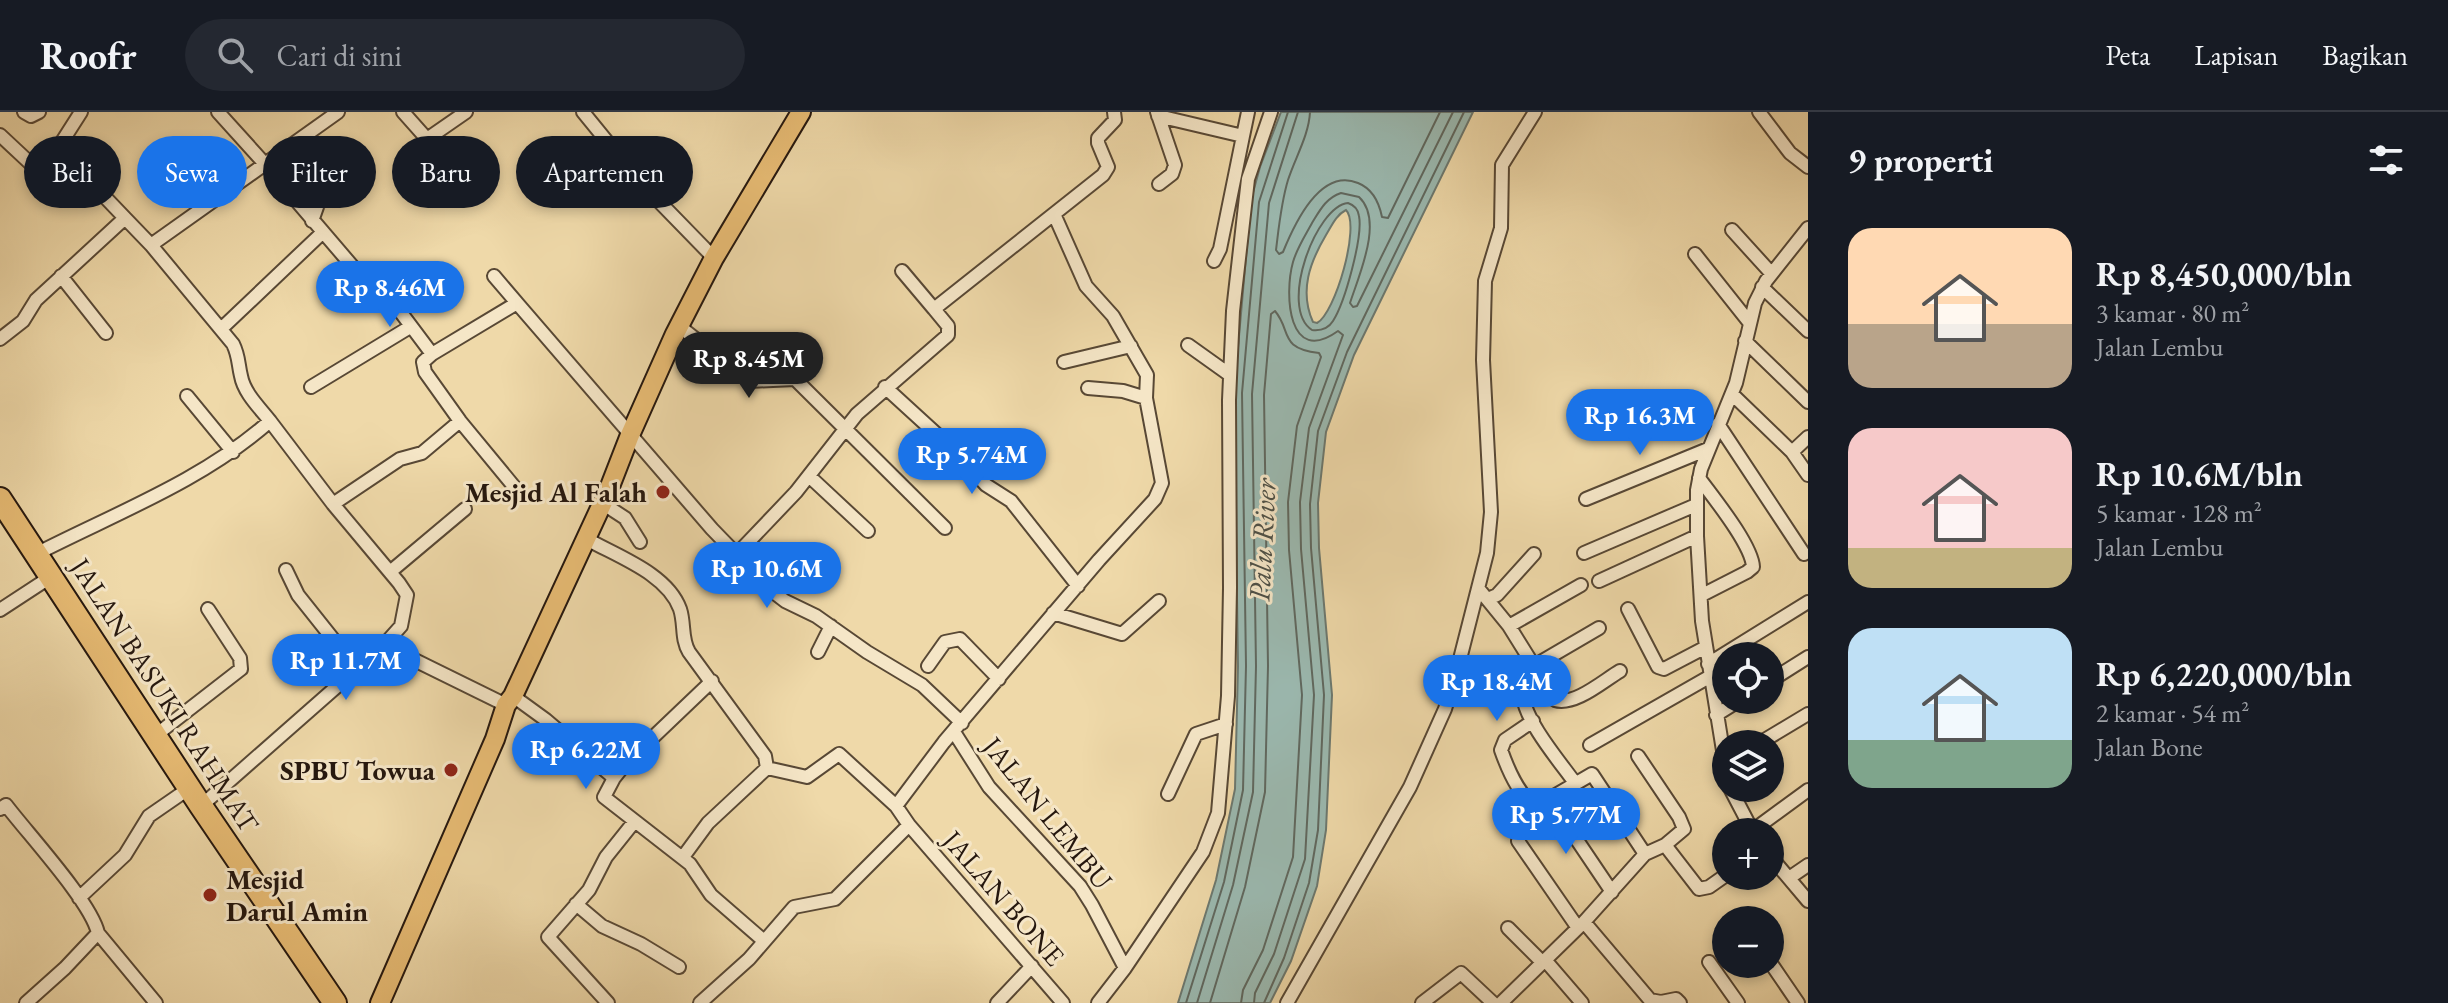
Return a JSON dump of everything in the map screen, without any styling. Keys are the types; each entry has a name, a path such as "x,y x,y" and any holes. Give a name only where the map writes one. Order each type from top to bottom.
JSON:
{"highway":[{"name":"JALAN BASUKI RAHMAT","path":"0,499 335,1003"}],"main road":[{"path":"380,1003 509,701 602,503 679,326 714,258 801,112"}],"street":[{"path":"24,112 31,116 39,112"},
{"path":"66,136 81,112"},
{"path":"218,112 263,162"},
{"path":"304,136 338,112"},
{"path":"403,112 427,139 466,112"},
{"path":"583,112 640,182 714,258"},
{"path":"934,309 1106,171 1107,161 1098,138 1115,120 1114,112"},
{"path":"1214,261 1220,249 1248,112"},
{"path":"1098,1003 1179,890 1209,838 1218,813 1226,724 1230,588 1230,375 1243,207 1248,179 1271,112"},
{"path":"1287,1003 1373,856 1445,709 1487,553 1491,512 1483,360 1485,281 1501,228 1502,165 1535,112"},
{"path":"1759,112 1790,153 1808,167"},
{"path":"1158,114 1243,136"},
{"path":"1158,114 1175,165 1172,174 1159,184"},
{"path":"0,135 24,157"},
{"path":"151,245 263,165"},
{"path":"79,898 125,855 149,816 196,797 384,645 401,626 407,595 245,388 238,352 222,328 115,208"},
{"path":"301,208 377,295 393,302 432,354"},
{"path":"312,221 317,208"},
{"name":"JALAN LEMBU","path":"958,728 1159,492 1162,483 1146,398 1147,375 1105,305 1086,286 1054,214"},
{"path":"0,339 23,321 36,300 125,218"},
{"path":"1719,730 1706,647 1697,536 1699,478 1732,394 1749,322 1762,287 1808,228"},
{"path":"1732,230 1771,273"},
{"path":"222,328 322,233"},
{"path":"1695,254 1749,322"},
{"path":"736,555 809,476 844,427 885,387 948,335 948,326 902,271"},
{"path":"61,276 106,333"},
{"name":"JALAN LEMBU","path":"494,276 736,555 785,601 831,626 922,685 958,728 989,787 1080,886 1125,968"},
{"path":"1762,287 1808,331"},
{"path":"517,303 432,354 423,362 423,367 460,421 521,495"},
{"path":"679,326 749,381 795,379 945,528"},
{"path":"311,387 410,327"},
{"path":"1745,341 1808,402"},
{"path":"1188,345 1230,375"},
{"path":"1064,362 1131,346"},
{"path":"885,387 955,451 986,485 1011,501 1078,586"},
{"path":"1088,388 1123,391 1146,398"},
{"path":"1732,394 1792,452 1808,475"},
{"path":"187,396 233,452"},
{"path":"36,554 161,493 233,452 270,421"},
{"path":"333,504 400,459 422,453 460,421"},
{"path":"1718,424 1804,554"},
{"path":"1792,452 1808,437"},
{"path":"1586,499 1708,449"},
{"path":"809,476 868,531"},
{"path":"1699,478 1753,562 1747,572 1702,595"},
{"path":"602,503 625,518 640,542"},
{"path":"1584,553 1696,505"},
{"path":"390,572 465,509"},
{"path":"1599,581 1697,536"},
{"path":"585,538 642,567 669,593 680,610 685,646 762,750 767,768 708,823 683,857"},
{"path":"1488,599 1497,595 1534,554"},
{"path":"286,570 298,595 333,639 340,671 346,678"},
{"path":"0,610 52,576"},
{"path":"1509,626 1581,585"},
{"path":"1478,588 1509,626 1555,700 1566,702 1620,671"},
{"path":"1053,613 1122,634 1159,601"},
{"path":"1590,745 1709,671 1808,602"},
{"path":"156,735 242,667 240,658 208,609"},
{"path":"1628,609 1658,667 1664,669 1706,647"},
{"path":"818,652 831,626"},
{"path":"1534,666 1599,628"},
{"path":"928,666 945,642 960,639 999,679"},
{"path":"384,645 546,720 614,778"},
{"path":"1784,672 1808,657"},
{"path":"712,681 626,763 604,797 683,857 711,895 764,941"},
{"path":"1542,681 1523,696 1525,707 1575,783"},
{"path":"1784,730 1806,719"},
{"path":"1533,721 1505,740 1501,750 1530,803 1537,806 1550,800 1592,774 1645,854"},
{"path":"1168,794 1196,734 1226,724"},
{"path":"896,806 958,728"},
{"name":"JALAN BONE","path":"767,768 811,777 839,754 896,806 1063,1003"},
{"path":"1501,1003 1581,925 1645,854 1665,845 1682,831 1684,825 1638,756"},
{"path":"1771,818 1808,790"},
{"path":"1550,800 1612,892"},
{"path":"2,803 79,898 98,933 156,1003"},
{"path":"608,1003 548,939 589,890 606,857 634,822"},
{"name":"JALAN BONE","path":"700,1003 749,959 794,907 830,902 841,895 909,825"},
{"path":"1518,841 1581,925 1650,1000 1661,1002 1676,999 1680,1003"},
{"path":"1665,845 1699,889 1712,885"},
{"path":"1789,878 1808,865"},
{"path":"1784,872 1808,901"},
{"path":"576,904 602,926 641,944 679,967"},
{"path":"1508,928 1582,1003"},
{"path":"26,1003 98,933"},
{"path":"1709,962 1738,1003"},
{"path":"997,1003 1032,966"},
{"path":"1422,1003 1461,973 1493,1003"},
{"path":"1780,978 1794,1002 1808,991"}],"water":[{"name":"Palu River","path":"1281,112 1473,112 1354,355 1326,432 1318,503 1319,548 1332,695 1326,830 1317,886 1291,961 1270,1003 1178,1003 1216,880 1235,789 1238,666 1234,393 1251,200","holes":["1346,210 1350,219 1348,250 1338,287 1324,316 1317,323 1313,322 1307,299 1311,266 1337,217"]}],"place":[{"name":"Mesjid Al Falah","path":"663,492"},
{"name":"SPBU Towua","path":"451,770"},
{"name":"Mesjid Darul Amin","path":"210,895"}]}
